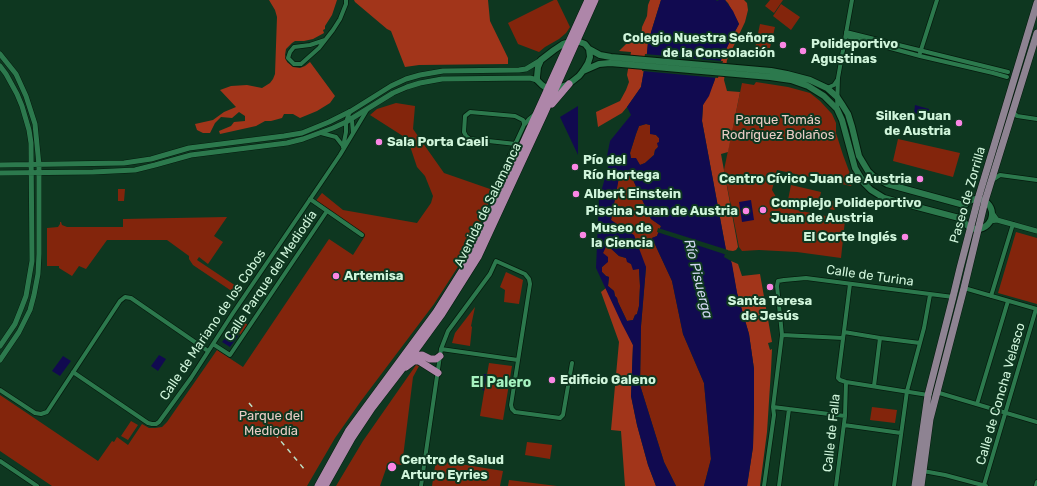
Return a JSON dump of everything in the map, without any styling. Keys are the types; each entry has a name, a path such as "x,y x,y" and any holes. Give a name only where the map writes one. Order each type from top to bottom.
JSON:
{"highway":[{"name":"Avenida de Salamanca","path":"573,42 588,0"},
{"name":"Avenida de Salamanca","path":"320,485 372,408 452,300 478,257 545,112 552,89 573,42 595,0"},
{"path":"545,112 569,84"},
{"name":"Avenida de Salamanca","path":"320,485 349,430 448,294 470,258 494,209 537,112 552,89"},
{"path":"419,346 422,355"},
{"path":"402,357 422,355 430,359 436,358 441,352"},
{"path":"402,369 414,361 420,361 438,374"}],"main road":[{"name":"Paseo de Zorrilla","path":"921,486 930,419 978,228 981,200 1037,3"},
{"name":"Paseo de Zorrilla","path":"915,486 928,395 970,227 981,200 991,181 1015,114 1037,33"},
{"path":"589,49 590,57 588,64 574,81 569,84 552,89 542,86 537,80 541,60 563,44 573,42 584,44 589,49 600,55 615,60 787,74 810,80 827,88 837,97 848,114 859,156 868,171 873,176 887,184 964,206"},
{"path":"583,71 599,64 615,60"},
{"path":"750,72 791,80 808,86 824,96 837,109 842,120 854,168 864,183 871,190 884,198 963,219"},
{"path":"970,200 981,200 991,208 992,213 990,221 985,226 978,228 970,227 963,219 962,211 964,206 970,200"}],"street":[{"path":"325,40 310,45 294,47 288,58 294,64 301,64 318,48 325,40 333,30 340,19 346,4 346,0"},
{"path":"837,109 838,78 852,0"},
{"path":"920,56 937,0"},
{"path":"846,34 1008,72"},
{"path":"846,34 920,56 1007,77"},
{"path":"0,54 16,74 26,96 35,124 39,165 40,254 38,274 30,310 19,332 0,360"},
{"path":"0,165 112,164 137,162 189,148 296,134 313,129 351,111 391,86 406,79 443,71 519,70 526,69 541,60"},
{"path":"0,66 17,94 26,117 30,136 32,261 26,296 14,324 0,346"},
{"path":"0,173 135,170 192,154 287,143 303,139 321,133 367,109 393,93 420,83 442,79 530,78 537,80"},
{"path":"827,88 834,85 838,78"},
{"name":"Calle de Mariano de los Cobos","path":"74,372 148,423 156,424 159,422 340,155 367,109"},
{"name":"Calle de Mariano de los Cobos","path":"340,155 351,111"},
{"path":"516,144 470,139 464,132 465,116 470,112 515,116 522,120 524,125"},
{"name":"Avenida de Salamanca","path":"494,209 493,192 524,125 537,112"},
{"path":"1015,114 1037,119"},
{"path":"341,116 348,119 353,125 353,133"},
{"path":"321,133 336,137 350,138"},
{"path":"336,137 343,146"},
{"path":"991,181 1000,175 1037,180"},
{"path":"310,199 362,235"},
{"name":"Calle Parque del Mediodía","path":"213,344 230,355 326,211"},
{"path":"992,213 997,220"},
{"path":"990,221 997,220 1037,231"},
{"path":"991,296 1013,224"},
{"path":"421,486 441,352 448,331 490,274 496,261 525,274 529,281 511,405 514,412 560,418 563,415 572,363"},
{"name":"Calle de Turina","path":"782,335 777,286 778,282 784,280 806,278 953,298"},
{"name":"Calle de Falla","path":"836,486 845,416 846,382 838,378 850,284"},
{"path":"964,288 1037,309"},
{"path":"894,486 907,391 927,315 930,295"},
{"path":"0,390 35,413 41,414 47,412 120,301 125,298 130,298 208,351"},
{"path":"977,404 1008,301"},
{"name":"Calle de Concha Velasco","path":"985,486 1005,412 1037,309"},
{"path":"844,332 920,343"},
{"path":"764,486 774,415 773,407 782,335 843,338"},
{"path":"874,386 880,338"},
{"path":"441,352 518,360"},
{"path":"846,382 928,395 937,392 1037,422"},
{"path":"773,407 845,416"},
{"path":"779,486 789,409"},
{"path":"844,425 901,433"},
{"path":"0,461 37,486"},
{"path":"923,471 945,475 985,486"},
{"path":"1036,486 1037,482"}],"green space":[{"path":"554,0 557,0 570,27 566,33 539,52 518,44 508,23"},
{"path":"770,0 783,0 774,13 765,6"},
{"path":"781,4 800,17 791,30 773,16"},
{"path":"760,24 775,27 768,56 754,53"},
{"name":"Parque Tomás Rodríguez Bolaños","path":"756,82 788,87 810,93 832,114 836,123 836,133 843,155 854,180 851,186 777,170 772,190 782,207 845,220 841,258 797,252 759,250 742,251 739,247 724,170 742,83 754,85"},
{"name":"Parque del Mediodía","path":"396,103 415,106 413,129 444,173 490,189 488,206 463,259 434,304 335,438 307,486 52,486 0,451 0,395 98,461 112,441 114,442 117,437 128,445 142,424 149,428 162,427 217,350 243,367 329,239 353,255 365,236 315,202 322,193 343,210 417,223 431,203 433,196 425,176 417,167 406,138 370,115 377,109"},
{"path":"646,124 650,125 653,134 659,138 659,142 654,155 645,163 640,165 636,159 631,158 630,153 639,126"},
{"path":"898,139 960,153 953,177 893,161"},
{"path":"620,171 629,171 651,219 661,226 657,236 652,238 672,281 683,334 704,383 711,459 704,486 676,486 664,462 640,385 641,326 646,267 611,220"},
{"path":"791,185 821,192 818,206 788,200"},
{"path":"118,189 125,189 124,201 118,201"},
{"path":"822,198 836,202 835,209 820,207"},
{"path":"227,217 214,236 223,242 208,264 199,257 197,260 242,290 239,296 193,265 189,259 189,256 167,240 107,240 86,269 79,266 72,276 59,268 59,266 47,266 47,228 58,227 60,222 62,225 67,227 123,227 123,219"},
{"path":"1016,232 1037,238 1037,304 998,293"},
{"path":"607,245 619,256 626,258 631,264 639,269 639,306 637,314 633,320 627,321 614,291 608,286 609,277 602,272 602,267 605,264 603,253"},
{"path":"506,272 523,280 519,304 504,302 505,290 500,287"},
{"path":"475,307 471,326 470,346 452,343 455,333"},
{"path":"238,318 248,325 241,335 239,333 238,335 231,330"},
{"path":"489,363 512,366 503,420 480,416"},
{"path":"416,365 419,366 413,377 402,465 388,463 380,486 336,486 363,441"},
{"path":"872,407 897,410 895,423 870,420"},
{"path":"131,421 138,425 128,440 121,436"},
{"path":"527,442 552,445 550,459 525,455"},
{"path":"436,460 503,471 500,486 432,486"},
{"path":"509,480 557,486 508,486"}],"shaded area":[{"path":"269,0 337,0 332,15 325,26 325,29 323,30 324,33 313,39 295,41 286,49 285,55 287,62 293,67 300,68 310,62 335,96 330,103 317,111 300,118 293,114 284,114 282,118 265,121 256,126 220,134 219,131 231,126 234,122 245,121 245,116 239,112 232,118 221,117 215,123 210,133 203,133 197,130 195,124 213,120 224,112 236,107 220,90 231,86 247,85 262,88 273,79 275,74 277,17"},
{"path":"354,0 488,0 490,21 508,58 508,64 419,65 405,67 391,31"},
{"path":"650,0 661,0 648,42 641,87 622,113 598,127 596,112 620,101 626,90 629,82 627,75 631,52 619,51 631,39 641,41 642,27 647,16"},
{"path":"725,0 744,0 747,3 748,10 745,22 727,60 724,80 727,91 740,92 728,152 721,154 738,247 733,251 726,250 702,121 703,105 714,82 721,60 739,24"},
{"path":"731,261 738,264 742,276 760,274 772,342 768,343 770,350 772,349 771,370 767,432 760,486 747,486 753,447 754,369 749,334 737,293"},
{"path":"606,288 633,345 631,396 648,465 656,486 625,486 621,431 611,430 619,342 601,292"}],"water":[{"name":"Río Pisuerga","path":"661,0 725,0 733,11 739,24 721,60 709,96 703,105 702,121 726,250 724,257 731,261 732,264 737,293 749,334 754,369 753,447 747,486 704,486 711,459 704,383 683,334 672,281 652,238 657,236 661,226 651,219 629,171 620,172 611,220 634,235 646,267 641,326 640,385 664,462 676,486 656,486 648,465 631,396 633,345 596,268 599,199 611,157 607,156 610,141 631,115 627,107 641,87 648,42","holes":["646,124 650,125 650,134 656,135 659,138 659,142 657,143 658,147 655,150 654,155 645,163 640,165 636,158 631,158 630,153 639,126","607,245 619,256 626,258 627,262 631,264 633,270 639,269 639,306 637,314 633,320 627,321 614,291 608,286 609,277 602,272 602,267 608,262 608,257 603,253"]},
{"path":"915,105 929,109 927,116 914,113"},
{"path":"578,106 578,155 560,117"},
{"name":"Piscina Juan de Austria","path":"751,200 754,220 742,222 739,202"},
{"path":"231,331 238,336 230,347 222,342"},
{"path":"159,355 166,359 158,371 151,366"},
{"path":"63,356 71,361 60,376 52,371"},
{"path":"482,374 487,374 484,391 478,385"}],"pier":[{"path":"645,54 723,61 718,78 642,71"},
{"path":"658,228 728,250 727,255 657,232"}],"railway":[{"path":"249,403 305,470"}],"place":[{"name":"Colegio Nuestra Señora de la Consolación","path":"783,45"},
{"name":"Polideportivo Agustinas","path":"803,51"},
{"name":"Silken Juan de Austria","path":"959,123"},
{"name":"Sala Porta Caeli","path":"379,142"},
{"name":"Pío del Río Hortega","path":"575,167"},
{"name":"Centro Cívico Juan de Austria","path":"920,179"},
{"name":"Albert Einstein","path":"576,194"},
{"name":"Complejo Polideportivo Juan de Austria","path":"763,210"},
{"name":"Piscina Juan de Austria","path":"746,211"},
{"name":"Museo de la Ciencia","path":"583,235"},
{"name":"El Corte Inglés","path":"905,237"},
{"name":"Artemisa","path":"336,276"},
{"name":"Santa Teresa de Jesús","path":"770,287"},
{"name":"Edificio Galeno","path":"552,380"},
{"name":"Centro de Salud Arturo Eyries","path":"392,467"}],"district":[{"name":"El Palero","path":"501,383"}]}
